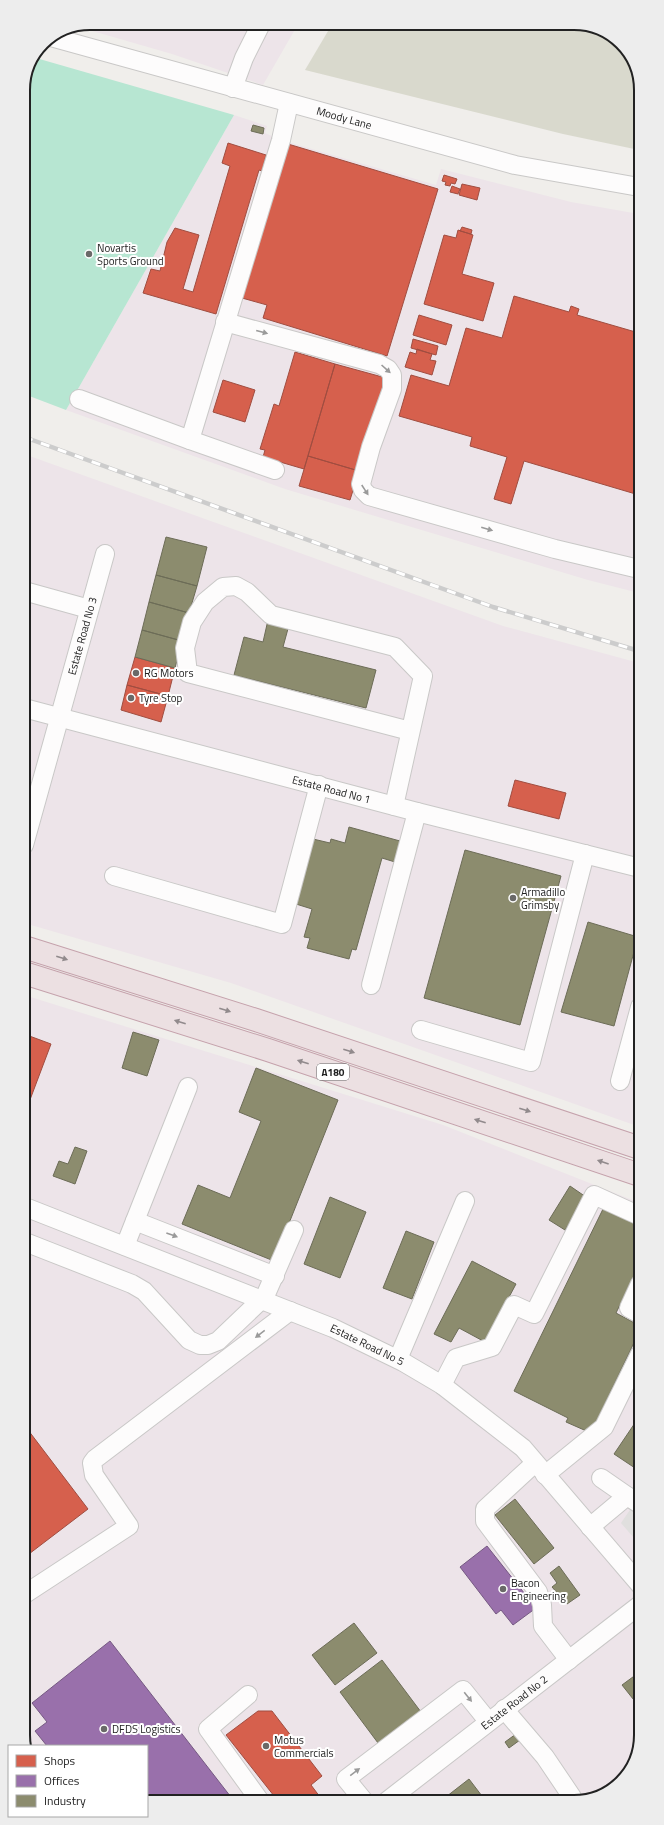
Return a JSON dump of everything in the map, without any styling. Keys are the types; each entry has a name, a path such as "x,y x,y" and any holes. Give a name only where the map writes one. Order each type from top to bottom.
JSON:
{"highway":[{"name":"A180","path":"30,949 256,1020 634,1146"},
{"name":"A180","path":"30,975 261,1048 634,1172"}],"street":[{"path":"233,88 244,58 258,30"},
{"name":"Moody Lane","path":"59,39 516,165 634,186"},
{"path":"190,440 281,140 289,103"},
{"path":"225,322 379,364 388,369 392,375 392,389 371,447 361,484 363,490 369,496 555,549 634,568"},
{"path":"79,399 275,470"},
{"name":"Estate Road No 3","path":"30,824 104,554"},
{"path":"394,806 423,676 395,647 271,614 247,592 236,586 222,587 205,602 192,622 185,648 188,673 410,731"},
{"path":"30,593 89,609"},
{"name":"Estate Road No 1","path":"30,710 417,812 634,866"},
{"path":"114,876 282,924 319,785"},
{"path":"371,985 417,812"},
{"path":"421,1030 531,1062 585,854"},
{"path":"620,1081 634,1029"},
{"path":"125,1246 188,1087"},
{"path":"442,1385 456,1358 492,1347 514,1305 534,1314 594,1195 634,1213"},
{"path":"398,1359 465,1201"},
{"name":"Estate Road No 5","path":"30,1209 333,1328 398,1359 442,1385 523,1448 634,1578"},
{"path":"135,1221 275,1276"},
{"path":"30,1244 132,1284 144,1291 189,1340 200,1345 208,1345 218,1340 262,1300 275,1276 294,1230"},
{"path":"634,1297 629,1308 634,1311"},
{"path":"30,1591 129,1526 94,1475 92,1468 94,1459 290,1311"},
{"path":"569,1660 543,1626 542,1605 538,1592 485,1521 485,1509 540,1469 604,1427 634,1366"},
{"path":"590,1527 634,1500 601,1478"},
{"name":"Estate Road No 2","path":"393,1795 634,1609"},
{"path":"359,1795 346,1779 463,1690 488,1721"},
{"path":"248,1696 208,1729 256,1795"},
{"path":"504,1710 558,1773 571,1795"}],"shaded area":[{"path":"89,30 295,30 263,85 172,54"},
{"path":"329,30 578,30 589,32 610,42 624,57 629,67 632,75 634,90 634,149 563,134 305,70"},
{"path":"234,115 267,126 265,133 281,140 436,185 441,169 571,202 634,213 634,592 588,580 285,489 66,410"},
{"path":"30,456 503,626 634,662 634,1125 231,983 30,925"},
{"path":"30,997 443,1125 634,1201 634,1735 631,1754 622,1771 607,1785 600,1789 589,1793 574,1795 148,1795 148,1745 31,1745 30,1735"},
{"path":"634,1504 634,1538 621,1523"}],"green space":[{"name":"Novartis Sports Ground","path":"39,59 234,115 66,410 30,396 30,86 32,75"}],"building: Shops":[{"path":"228,143 266,155 262,171 259,170 216,314 143,293 151,269 160,271 167,242 175,228 199,235 183,289 193,292 230,166 222,163"},
{"path":"288,144 438,189 387,356 263,318 267,305 242,298"},
{"path":"444,175 457,179 455,184 451,183 450,186 445,185 446,182 442,181"},
{"path":"462,184 480,188 477,200 459,195"},
{"path":"452,186 460,189 458,194 450,192"},
{"path":"462,227 472,230 471,234 460,231"},
{"path":"458,230 473,235 462,274 494,283 483,321 424,304 444,235 456,238"},
{"path":"514,296 569,312 571,306 579,309 577,315 634,332 634,494 524,461 511,504 494,499 507,457 470,446 472,437 399,416 411,375 449,386 466,328 502,338"},
{"path":"419,315 452,325 446,345 413,335"},
{"path":"413,339 438,346 436,355 411,348"},
{"path":"417,349 432,354 430,360 436,361 432,375 405,367 410,352 416,354"},
{"path":"295,352 335,364 304,469 263,457 265,450 260,449 274,404 279,406"},
{"path":"335,364 386,378 359,471 308,456"},
{"path":"223,380 255,390 245,422 213,412"},
{"path":"308,456 359,471 350,500 299,486"},
{"path":"135,657 175,668 168,696 127,685"},
{"path":"127,685 168,696 161,722 121,710"},
{"path":"515,780 566,793 559,819 508,806"},
{"path":"30,1036 51,1044 30,1100"},
{"path":"30,1433 88,1509 30,1553"},
{"path":"258,1711 272,1711 322,1776 311,1785 318,1795 273,1795 226,1735"}],"building: Offices":[{"path":"487,1546 536,1608 513,1625 501,1610 496,1614 460,1567"},
{"path":"110,1641 229,1795 148,1795 148,1745 46,1745 35,1731 47,1722 32,1703"}],"building: Industry":[{"path":"253,125 264,128 263,134 251,131"},
{"path":"166,537 207,547 197,586 156,575"},
{"path":"156,575 197,586 189,613 149,602"},
{"path":"149,602 189,613 182,641 142,630"},
{"path":"268,620 289,625 283,647 376,670 366,708 234,675 244,637 263,642"},
{"path":"142,630 182,641 175,668 135,657"},
{"path":"349,827 400,841 395,862 382,858 356,950 352,949 349,959 307,948 310,938 304,937 312,909 296,904 313,839 330,843 331,839 345,843"},
{"path":"465,850 561,876 520,1025 424,998"},
{"path":"588,922 634,936 634,952 614,1026 561,1012"},
{"path":"133,1032 159,1040 147,1076 122,1068"},
{"path":"256,1068 338,1100 274,1261 182,1224 198,1185 230,1198 261,1121 239,1112"},
{"path":"75,1147 87,1151 75,1184 53,1176 59,1161 68,1164"},
{"path":"570,1186 586,1197 565,1230 549,1220"},
{"path":"330,1197 366,1212 340,1278 304,1264"},
{"path":"604,1207 634,1222 634,1276 616,1313 634,1323 634,1343 591,1433 566,1422 568,1418 514,1391"},
{"path":"406,1231 434,1242 412,1299 383,1288"},
{"path":"472,1261 516,1284 485,1342 459,1328 451,1342 434,1334"},
{"path":"634,1424 634,1467 614,1454"},
{"path":"515,1499 554,1548 534,1564 495,1515"},
{"path":"559,1566 580,1595 567,1604 552,1587 557,1583 550,1573"},
{"path":"354,1623 377,1653 335,1685 312,1655"},
{"path":"382,1660 424,1716 381,1747 340,1692"},
{"path":"634,1676 634,1700 622,1685"},
{"path":"516,1734 520,1740 509,1748 505,1742"},
{"path":"469,1779 481,1795 448,1795"}],"railway":[{"path":"30,439 493,607 634,649"}],"place":[{"name":"Novartis Sports Ground","path":"89,254"},
{"name":"RG Motors","path":"136,673"},
{"name":"Tyre Stop","path":"131,698"},
{"name":"Armadillo Grimsby","path":"513,898"},
{"name":"Bacon Engineering","path":"503,1589"},
{"name":"DFDS Logistics","path":"104,1729"},
{"name":"Motus Commercials","path":"266,1746"}]}
